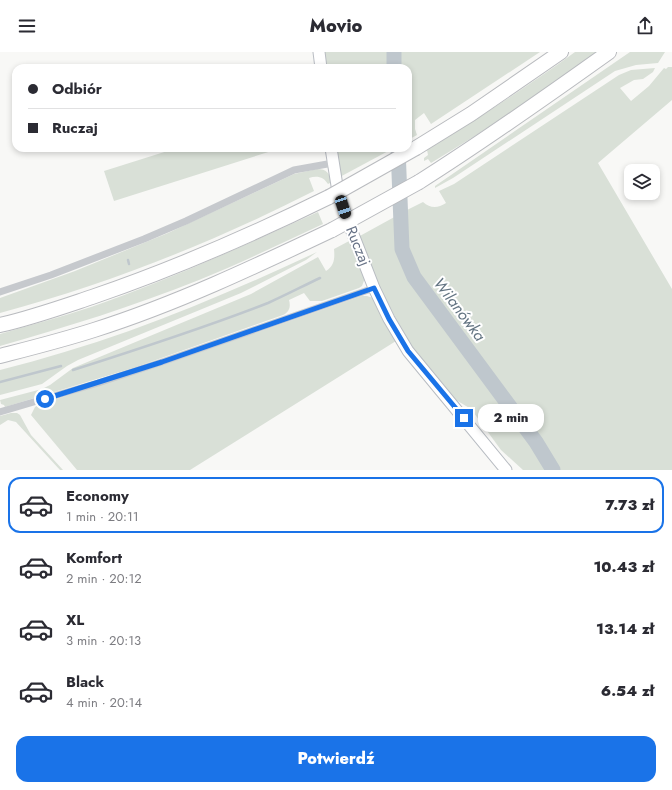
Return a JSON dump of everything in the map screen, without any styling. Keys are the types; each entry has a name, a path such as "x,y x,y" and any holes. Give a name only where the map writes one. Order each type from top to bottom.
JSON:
{"highway":[{"path":"412,150 471,114 561,52"},
{"path":"0,356 93,330 190,295 263,263 332,230 419,182 466,153 609,52"},
{"path":"0,325 67,306 184,264 249,236 329,197 409,152"}],"street":[{"path":"319,52 320,64"},
{"name":"Ruczaj","path":"332,152 338,192 374,288 389,319 408,351 506,470"},
{"path":"0,292 51,275 144,239 193,218 294,170 333,163"},
{"path":"0,412 127,374 374,288"}],"shaded area":[{"path":"323,52 540,52 431,124 424,113 415,120 417,135 412,138 412,64 324,64"},
{"path":"575,52 597,52 473,137 431,163 428,159 424,161 424,158 428,155 427,150 539,78"},
{"path":"630,52 665,52 658,63 636,65 615,71 453,178 435,188 435,186"},
{"path":"668,67 672,67 672,100 598,163 672,289 672,470 523,470 501,450 471,409 456,400 411,345 378,287 358,237 398,215 399,247 404,265 422,296 445,324 450,320 426,289 416,272 409,255 405,211 423,202 428,206 434,207 446,203 439,191 454,184 619,75 631,70 655,68 653,72 643,79 634,80 620,88 631,101 649,86 664,68 666,69"},
{"path":"164,152 268,152 114,201 104,171"},
{"path":"335,152 386,152 338,178"},
{"path":"317,169 327,172 332,182 328,184 322,178 309,178 314,191 238,228 160,260 81,289 0,313 0,298 75,271 168,233 294,174"},
{"path":"318,212 323,224 261,253 175,290 75,324 0,346 0,334 57,318 149,286"},
{"path":"351,240 365,278 362,286 359,288 322,301 310,301 304,293 289,300 289,309 283,315 136,367 5,407 1,404 0,400 42,389 73,368 251,294 318,257 326,271 331,267 333,262 334,249"},
{"path":"317,252 306,260 241,293 78,360 42,384 0,395 0,370 48,357 129,331 224,294"},
{"path":"362,296 373,298 396,341 190,470 77,470 31,415 35,407 38,405 163,365"},
{"path":"17,413 20,415 31,435 63,470 60,470 16,422 8,420 0,425 0,416"}],"waterway":[{"name":"Wilanówka","path":"394,52 394,64"},
{"name":"Wilanówka","path":"398,152 402,249 414,277 536,442 553,470"},
{"path":"128,260 129,264"},
{"path":"73,370 244,312 268,303 320,278"},
{"path":"0,382 61,366"}],"route":[{"path":"45,399 162,362 374,288 389,319 408,351 464,418"}]}
